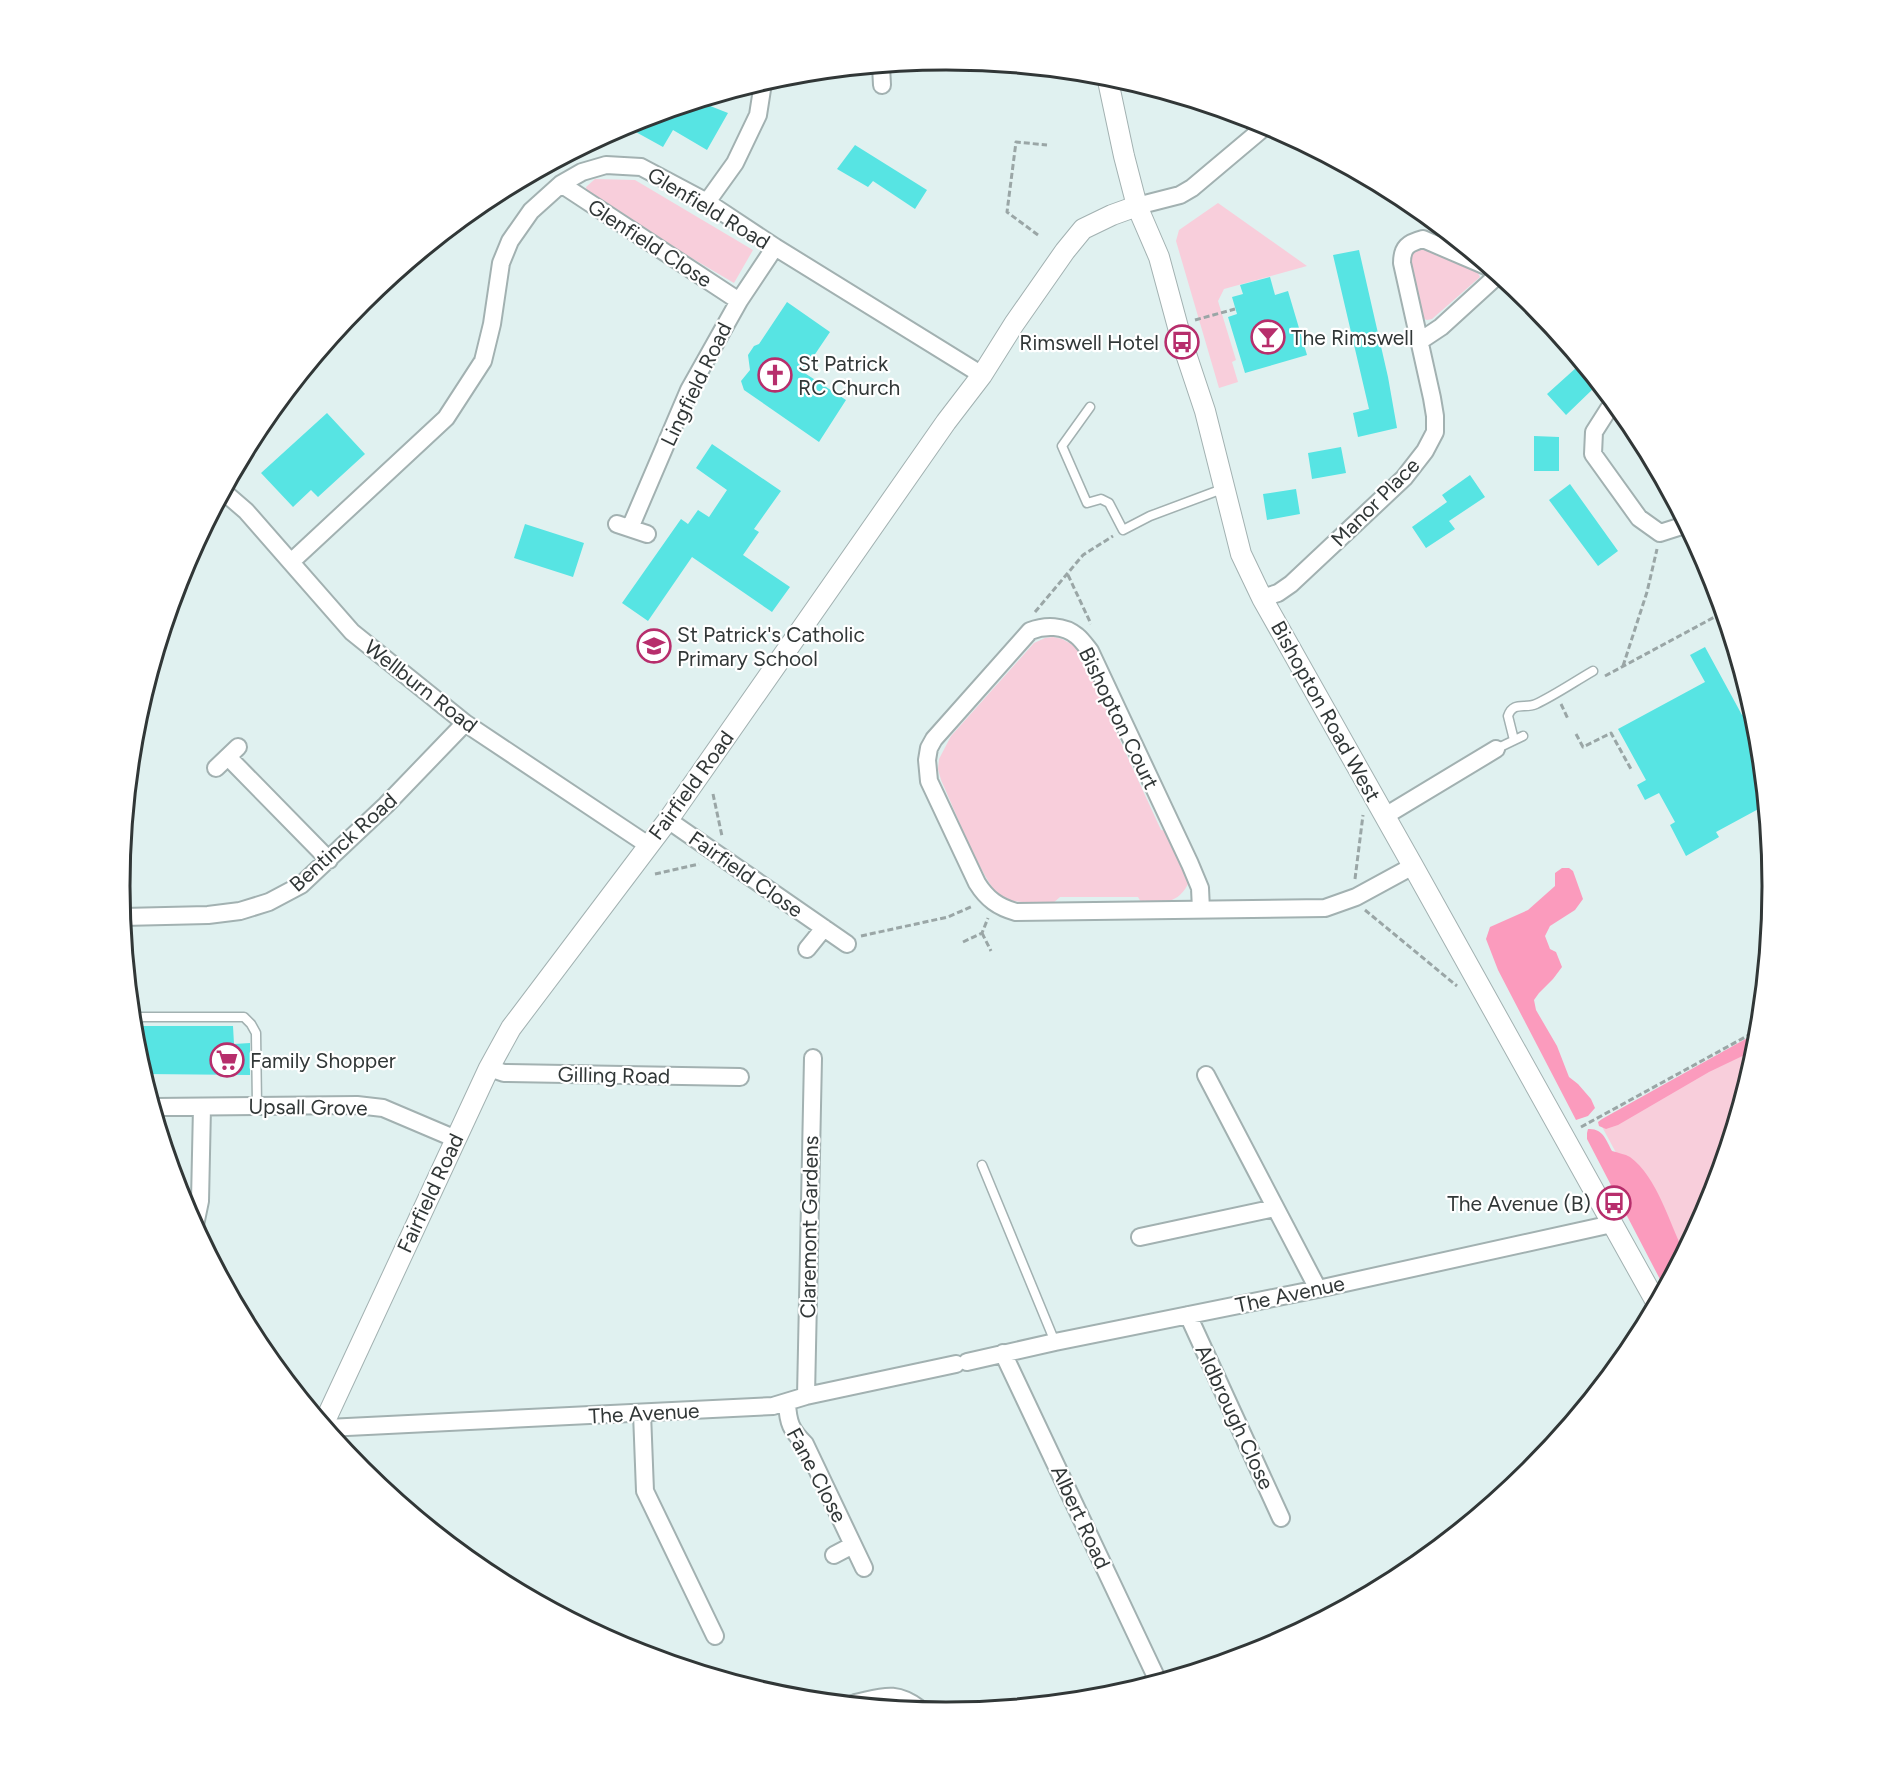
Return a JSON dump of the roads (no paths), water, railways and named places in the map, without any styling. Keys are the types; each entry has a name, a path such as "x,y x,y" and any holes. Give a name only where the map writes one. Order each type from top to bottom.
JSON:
{"street":[{"path":"881,73 882,84"},
{"name":"Bishopton Road West","path":"1109,87 1137,206 1159,257 1182,342 1205,411 1241,554 1262,598 1652,1294"},
{"path":"707,202 735,164 758,115 762,92"},
{"path":"1137,206 1180,195 1192,188 1258,133"},
{"name":"Glenfield Road","path":"291,562 446,418 483,361 492,324 501,263 510,241 531,211 561,184 582,172 606,165 641,168 707,202 775,247 982,375"},
{"name":"Glenfield Close","path":"561,184 739,301"},
{"name":"Fairfield Road","path":"327,1417 489,1068 511,1028 668,820 946,422 982,375 1065,251 1083,229 1137,206"},
{"name":"Manor Place","path":"1262,598 1278,593 1305,572 1404,478 1425,451 1434,432 1435,416 1402,254 1406,246 1423,239 1463,256"},
{"name":"Lingfield Road","path":"647,534 624,526 689,390 739,301 775,247"},
{"path":"1420,341 1441,327 1492,280"},
{"path":"1608,410 1594,432 1593,454 1639,518 1661,532 1678,527"},
{"name":"Wellburn Road","path":"230,497 246,512 352,632 465,723 648,845"},
{"name":"Bishopton Court","path":"1201,910 1200,888 1190,864 1090,651 1077,635 1060,628 1042,627 1030,631 934,739 929,748 927,772 929,781 977,883 990,904 1016,912 1201,910 1325,908 1352,898 1413,866"},
{"name":"Bentinck Road","path":"131,916 208,915 240,911 269,902 301,885 386,805 465,723"},
{"path":"1385,816 1496,749"},
{"path":"227,758 329,860"},
{"name":"Fairfield Close","path":"668,820 847,944"},
{"name":"Fairfield Close","path":"807,949 824,928"},
{"name":"Claremont Gardens","path":"806,1396 813,1058"},
{"name":"Gilling Road","path":"489,1068 504,1073 740,1077"},
{"path":"1206,1075 1318,1289"},
{"name":"Upsall Grove","path":"161,1107 357,1105 383,1108 456,1139"},
{"path":"198,1210 202,1107"},
{"path":"1140,1237 1275,1208"},
{"name":"The Avenue","path":"336,1428 773,1406 806,1396 1003,1353 1318,1289 1612,1224"},
{"name":"Aldbrough Close","path":"1188,1315 1281,1518"},
{"name":"Albert Road","path":"1003,1353 1155,1674"},
{"name":"Fane Close","path":"787,1403 788,1420 794,1433 805,1444 864,1568"},
{"path":"642,1413 645,1491 715,1636"},
{"name":"Fane Close","path":"834,1554 853,1545"},
{"path":"876,1698 887,1696 909,1701"}],"lane":[{"path":"1090,407 1062,446 1087,503 1101,499 1110,503 1123,530 1150,516 1225,488"},
{"path":"1514,740 1508,716 1516,706 1533,705 1593,671"},
{"path":"1496,749 1523,736"},
{"path":"141,1017 244,1017 256,1033 257,1106"},
{"path":"982,1165 1055,1342"}],"place":[{"name":"The Rimswell","path":"1268,337"},
{"name":"Rimswell Hotel","path":"1182,342"},
{"name":"St Patrick RC Church","path":"775,375"},
{"name":"St Patrick's Catholic Primary School","path":"654,646"},
{"name":"Family Shopper","path":"227,1060"},
{"name":"The Avenue (B)","path":"1614,1203"}]}
